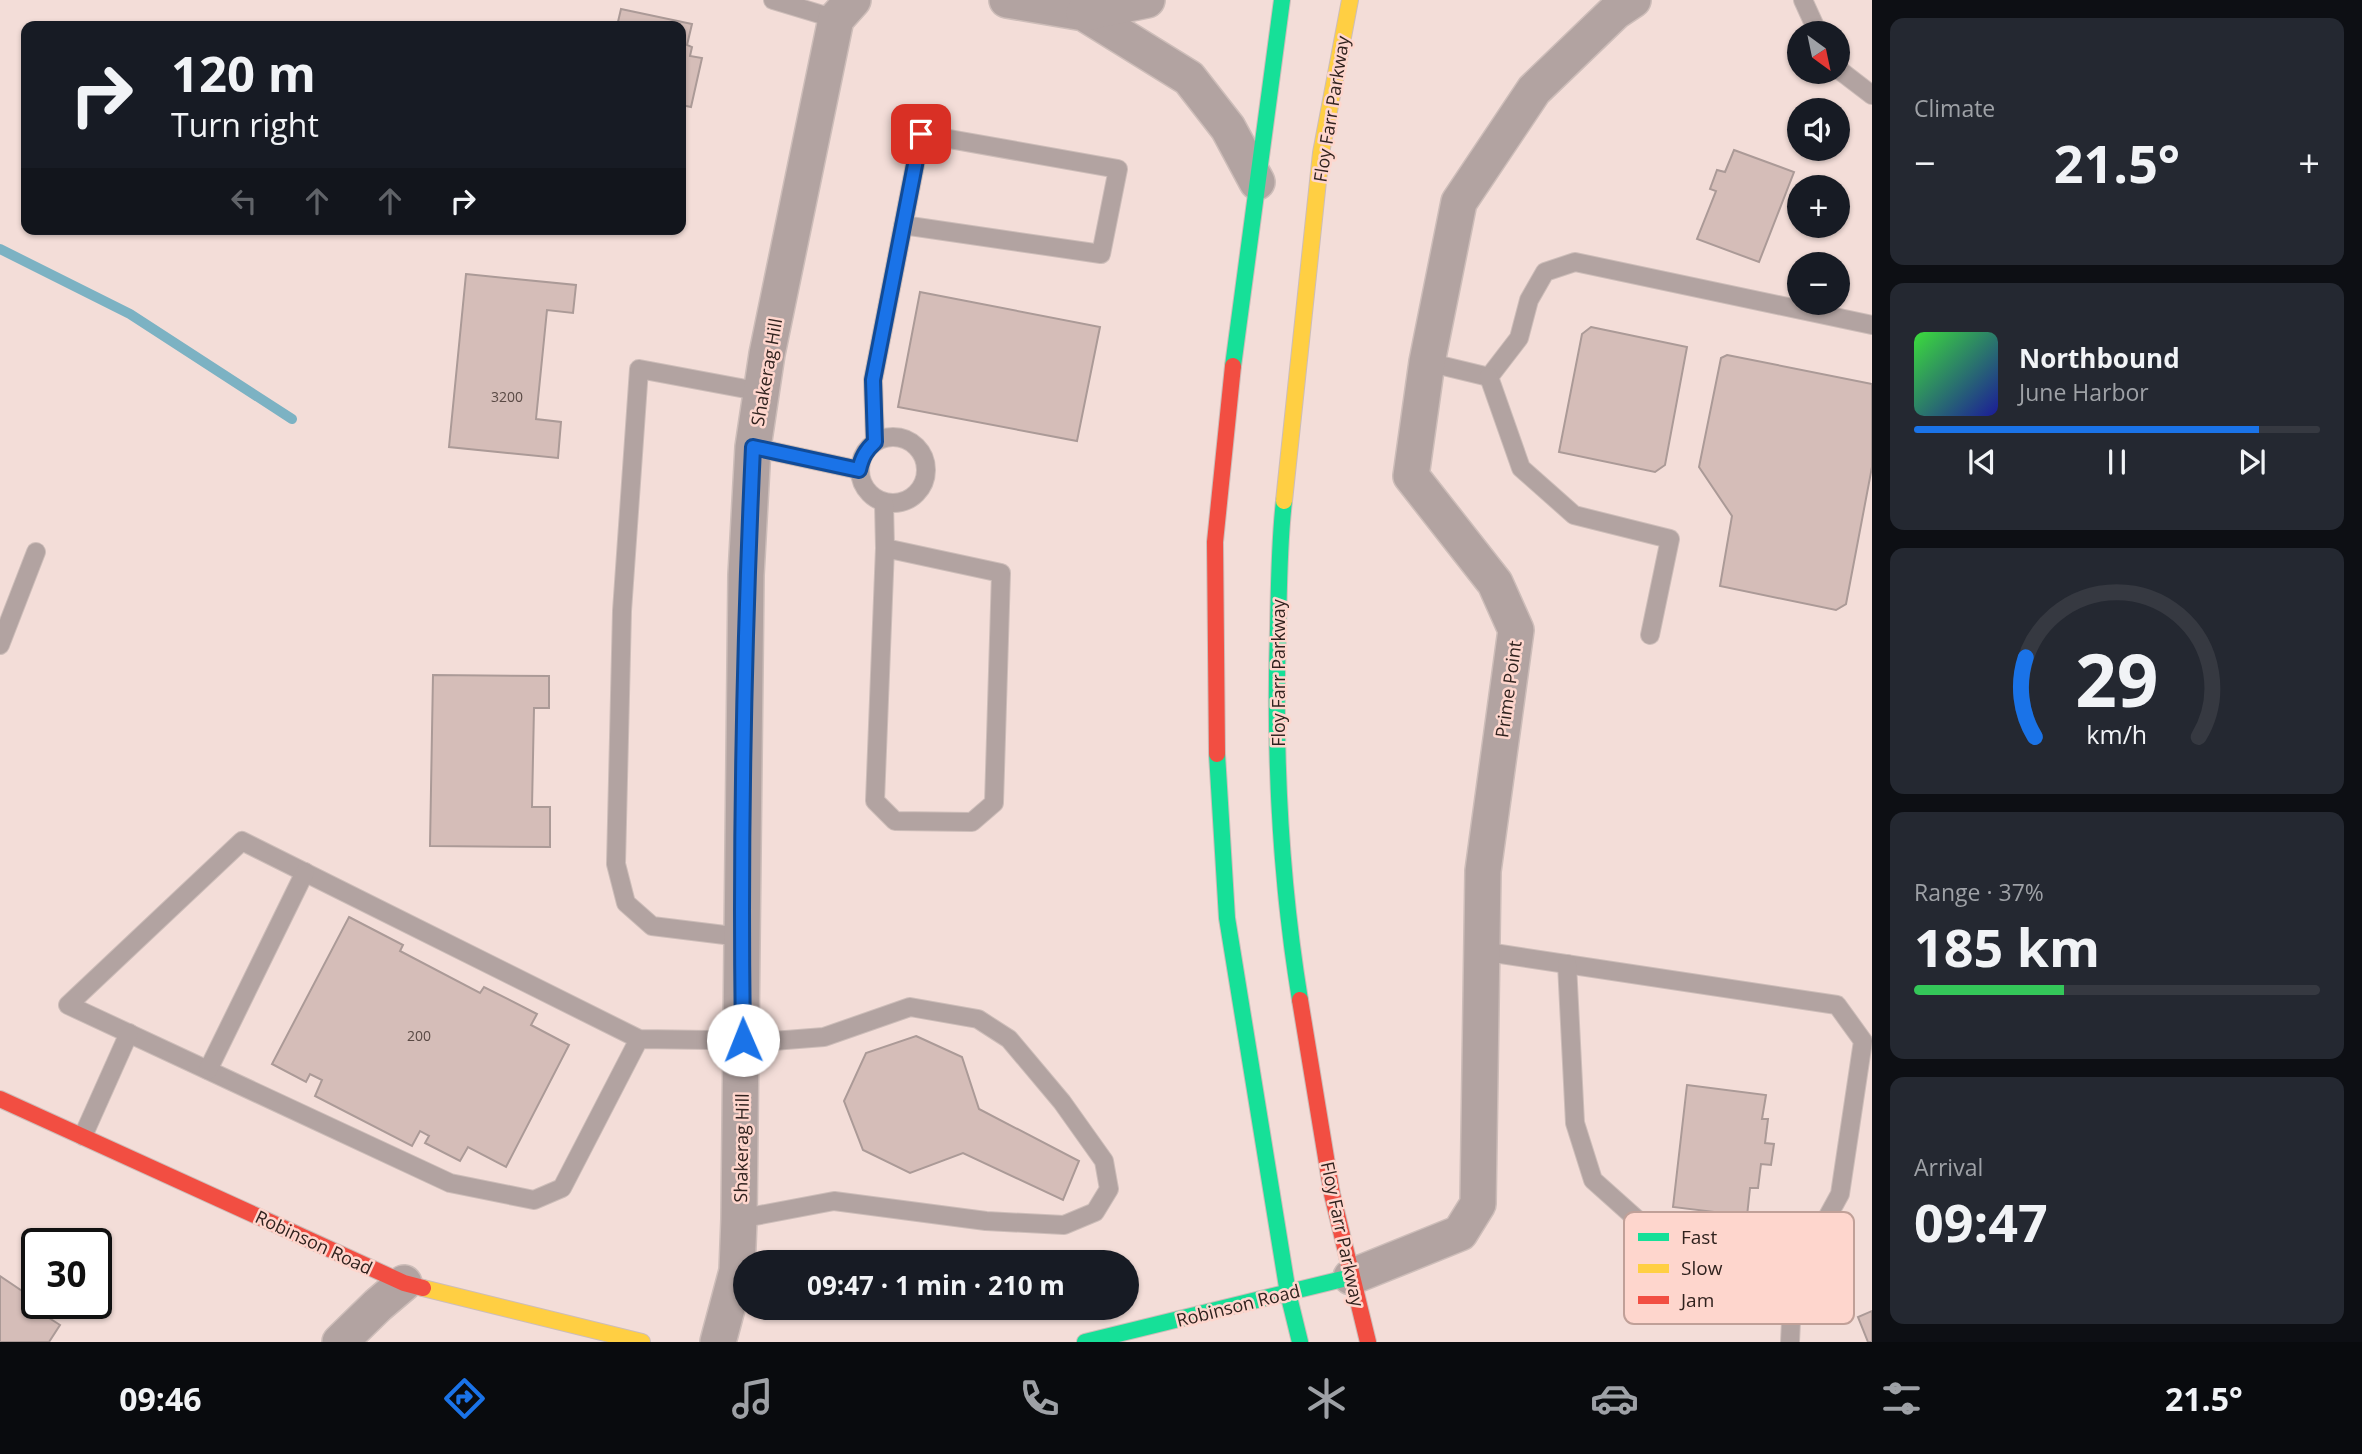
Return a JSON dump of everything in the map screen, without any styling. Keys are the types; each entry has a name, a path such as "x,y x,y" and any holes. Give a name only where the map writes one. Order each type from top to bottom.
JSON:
{"main road":[{"path":"1282,0 1233,367 1215,542 1216,739 1227,918 1288,1293 1300,1342"},
{"name":"Floy Farr Parkway","path":"1350,0 1321,153 1303,316 1280,534 1276,688 1279,803 1292,950 1332,1194 1368,1342"},
{"name":"Robinson Road","path":"0,1099 404,1283 642,1342"},
{"name":"Robinson Road","path":"1085,1342 1351,1277"}],"street":[{"path":"1007,0 1085,7 1147,0"},
{"name":"Prime Point","path":"1351,1277 1461,1233 1478,1204 1483,871 1516,630 1496,583 1411,475 1427,362 1459,202 1534,90 1615,12 1633,0"},
{"path":"1085,7 1189,78 1228,128 1257,181"},
{"name":"Shakerag Hill","path":"718,1342 737,1271 743,1040 741,937 746,575 753,447 767,354 845,10"},
{"path":"340,1342 404,1283"}],"lane":[{"path":"773,0 845,10"},
{"path":"1803,0 1813,21"},
{"path":"1850,78 1872,95"},
{"path":"875,442 873,380 903,225 921,134 1118,169 1101,254 903,225"},
{"path":"1489,377 1519,338 1529,300 1545,272 1575,262 1872,325"},
{"path":"1427,362 1489,377"},
{"path":"741,937 652,926 626,903 616,864 622,605 639,369 762,392"},
{"path":"1489,377 1521,468 1574,515 1670,539 1650,635"},
{"path":"885,438 907,440 916,446 926,466 926,476 915,496 895,504 884,503 866,491 859,470 861,459 875,442 885,438"},
{"path":"753,447 859,470"},
{"path":"884,503 885,548 875,801 895,821 972,822 994,803 1001,573 885,548"},
{"path":"0,645 36,552"},
{"path":"639,1039 562,1188 534,1200 450,1183 68,1005 242,841 639,1039 743,1040 824,1037 911,1007 978,1018 1009,1039 1062,1102 1104,1161 1110,1189 1094,1212 1064,1225 986,1221 834,1201 739,1219"},
{"path":"208,1070 305,872"},
{"path":"1481,951 1838,1005 1863,1041 1840,1194 1830,1212"},
{"path":"1567,964 1575,1123 1593,1180 1629,1212"},
{"path":"83,1136 129,1033"},
{"path":"1790,1342 1791,1324"}],"building":[{"path":"621,9 678,21 618,21"},
{"path":"686,23 692,24 687,45 692,47 690,56 702,58 691,107 686,106"},
{"path":"1734,150 1794,172 1793,175 1787,175 1787,190 1759,262 1697,239 1716,191 1710,189 1717,170 1725,172"},
{"path":"466,274 576,285 573,313 547,310 536,419 561,422 558,458 449,447"},
{"path":"920,292 1100,327 1077,441 898,407"},
{"path":"1591,327 1687,347 1665,465 1655,472 1559,452 1582,334"},
{"path":"1727,355 1872,384 1872,467 1846,604 1836,610 1720,586 1732,516 1699,467 1721,358"},
{"path":"433,675 549,676 549,708 534,708 532,807 550,807 550,847 430,846"},
{"path":"349,917 403,945 400,951 480,993 484,987 537,1014 531,1025 569,1045 506,1167 468,1147 460,1161 425,1143 429,1136 420,1131 412,1146 315,1096 322,1080 310,1074 306,1082 272,1064"},
{"path":"916,1036 962,1057 979,1109 1079,1161 1063,1200 963,1153 910,1173 863,1150 844,1101 866,1053"},
{"path":"1687,1085 1766,1095 1762,1119 1768,1119 1765,1143 1774,1144 1771,1165 1761,1164 1758,1188 1750,1188 1747,1212 1714,1212 1673,1207"},
{"path":"0,1276 21,1290 21,1319 51,1319 60,1325 49,1342 0,1342"},
{"path":"1872,1311 1872,1342 1868,1342 1858,1317"}],"waterway":[{"path":"0,249 130,314 292,419"}],"traffic: fast":[{"path":"1233,366 1282,0"},
{"path":"1284,501 1277,676 1278,769 1283,862 1300,1000"},
{"path":"1217,754 1227,918 1288,1293 1300,1342"},
{"path":"1085,1342 1351,1277"}],"traffic: slow":[{"path":"1284,501 1321,153 1350,0"},
{"path":"423,1288 642,1342"}],"traffic: jam":[{"path":"1217,754 1215,542 1233,366"},
{"path":"1300,1000 1332,1194 1368,1342"},
{"path":"0,1099 404,1283 423,1288"}],"route":[{"path":"743,1040 741,937 746,575 753,447 859,470 861,459 875,442 873,380 921,134"}]}
